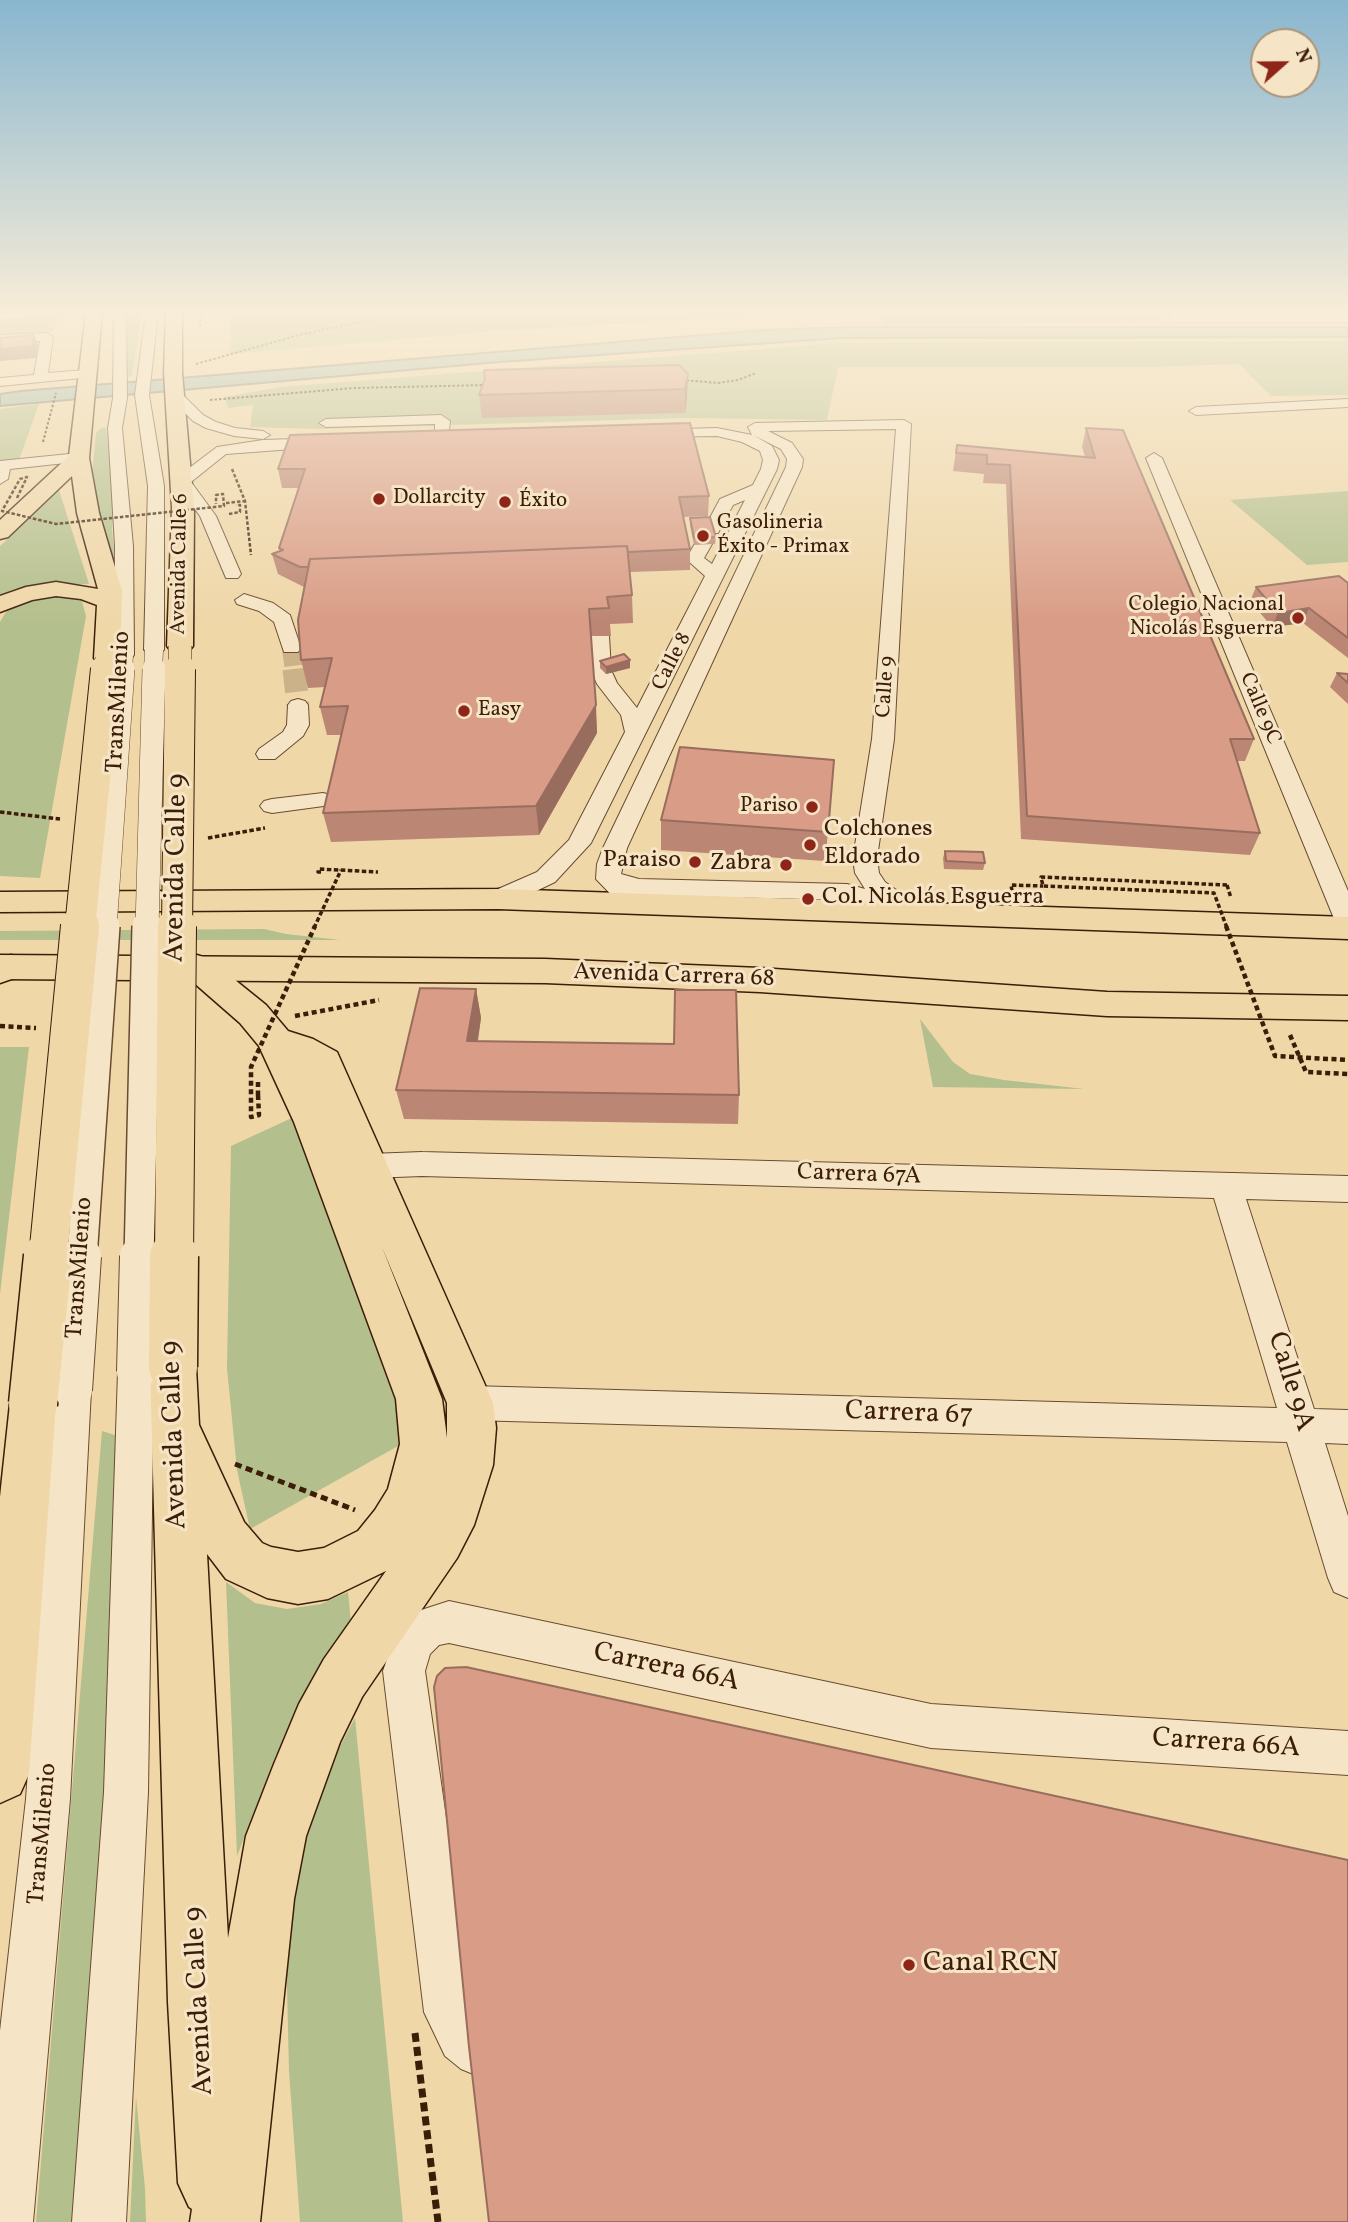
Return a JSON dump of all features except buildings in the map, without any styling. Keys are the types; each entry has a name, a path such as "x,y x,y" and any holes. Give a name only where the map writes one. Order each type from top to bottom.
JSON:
{"main road":[{"path":"0,1774 3,1696 53,1397 116,657 107,577 88,513 79,458 82,417"},
{"name":"Avenida Calle 6","path":"167,648 184,523 176,417"},
{"path":"0,532 79,458"},
{"path":"0,604 26,594 56,589 85,592 110,602"},
{"name":"Avenida Calle 9","path":"167,648 161,1387 215,2222"},
{"path":"0,902 498,899 1348,928"},
{"path":"161,1387 226,1541 244,1560 267,1572 298,1578 328,1573 376,1549 393,1528 407,1503 418,1474 424,1444 419,1399 313,1122 275,1040 253,1014 197,967"},
{"name":"Avenida Carrera 68","path":"4,968 545,971 783,981 1107,1004 1348,1008"},
{"path":"225,2222 264,1899 276,1836 319,1724 343,1678 439,1541 456,1508 469,1465 472,1428 470,1403 324,1062 300,1048 275,1040"}],"street":[{"name":"TransMilenio","path":"116,657 124,546 115,428 117,417"},
{"name":"TransMilenio","path":"145,417 156,486 167,648"},
{"path":"199,417 222,429 250,434 451,434"},
{"path":"326,423 441,419 451,434"},
{"path":"802,426 741,427 705,424 638,430 710,432 741,427 763,433 787,446 790,436 802,426"},
{"name":"Calle 9","path":"802,426 904,424 883,739 865,858 867,873 876,887 893,900 929,915"},
{"name":"Calle 8","path":"498,899 546,877 579,844 759,488 771,460 767,449 747,438 710,432"},
{"path":"428,440 451,434"},
{"path":"232,574 208,516 182,481 211,456 228,449 345,443"},
{"name":"Calle 8","path":"608,879 609,864 615,848 794,467 795,459 787,446"},
{"path":"1,472 79,458"},
{"name":"Calle 9C","path":"1154,458 1348,921"},
{"path":"716,576 695,559 726,502 759,488"},
{"path":"244,600 266,607 283,619 291,648"},
{"path":"599,636 601,670 607,684 631,714 636,734"},
{"path":"267,754 292,736 298,725 298,705"},
{"path":"272,806 323,800"},
{"path":"579,844 589,863 634,903"},
{"path":"608,879 638,887 847,892 861,896 864,902 862,907 849,911"},
{"name":"Carrera 67A","path":"370,1166 422,1164 1348,1189"},
{"name":"Calle 9A","path":"1226,1186 1303,1425 1348,1578"},
{"path":"99,2222 126,1792 161,1387"},
{"name":"TransMilenio","path":"6,2222 48,1800 53,1397"},
{"name":"Carrera 67","path":"470,1403 1348,1427"},
{"name":"Carrera 66A","path":"539,2078 479,2050 463,2038 449,2012 404,1671 413,1642 427,1628 449,1622 931,1726 1348,1752"}],"path":[{"path":"230,466 243,491 251,556"},
{"path":"17,498 27,477 20,480 2,511 55,524 224,506 240,505 240,512"},
{"path":"216,504 216,495 223,494 224,506"},
{"path":"258,1095 258,1115 251,1117 251,1067 341,870 319,869 318,872 336,873"},
{"path":"1043,886 1041,877 1227,885 1234,903"},
{"path":"1012,885 1214,893 1275,1056 1348,1060"},
{"path":"1288,1031 1306,1072 1348,1074"},
{"path":"233,1463 355,1510"}],"green space":[{"path":"0,417 34,417 19,460 0,460"},
{"path":"251,417 828,417 827,420 685,418 319,429 250,427"},
{"path":"101,428 106,428 112,481 112,531 117,575 101,533 91,486 96,433"},
{"path":"58,487 89,584 41,585 0,598 0,546"},
{"path":"1348,491 1348,562 1307,565 1230,500"},
{"path":"75,595 82,601 86,616 40,878 0,876 0,622 9,607 40,596"},
{"path":"264,929 340,940 0,940 0,931"},
{"path":"920,1019 953,1062 970,1074 1084,1089 933,1087"},
{"path":"0,1047 29,1047 0,1294"},
{"path":"294,1117 403,1410 407,1441 250,1529 237,1470 227,1368 231,1146"},
{"path":"102,1431 124,1438 111,1716 72,2222 36,2222"},
{"path":"226,1582 255,1603 287,1609 321,1604 348,1592 352,1633 276,1755 237,1856"},
{"path":"355,1718 403,2222 300,2222 289,2071 286,1945 304,1830 326,1773"},
{"path":"136,2097 145,2189 146,2222 130,2222"}],"tunnel":[{"path":"291,648 294,671"},
{"path":"294,669 298,705"}],"place":[{"name":"Dollarcity","path":"379,499"},
{"name":"Éxito","path":"505,502"},
{"name":"Gasolineria Éxito - Primax","path":"703,536"},
{"name":"Colegio Nacional Nicolás Esguerra","path":"1298,618"},
{"name":"Easy","path":"464,711"},
{"name":"Pariso","path":"812,807"},
{"name":"Colchones Eldorado","path":"810,845"},
{"name":"Paraiso","path":"695,862"},
{"name":"Zabra","path":"786,865"},
{"name":"Col. Nicolás Esguerra","path":"808,899"},
{"name":"Canal RCN","path":"909,1965"}]}
